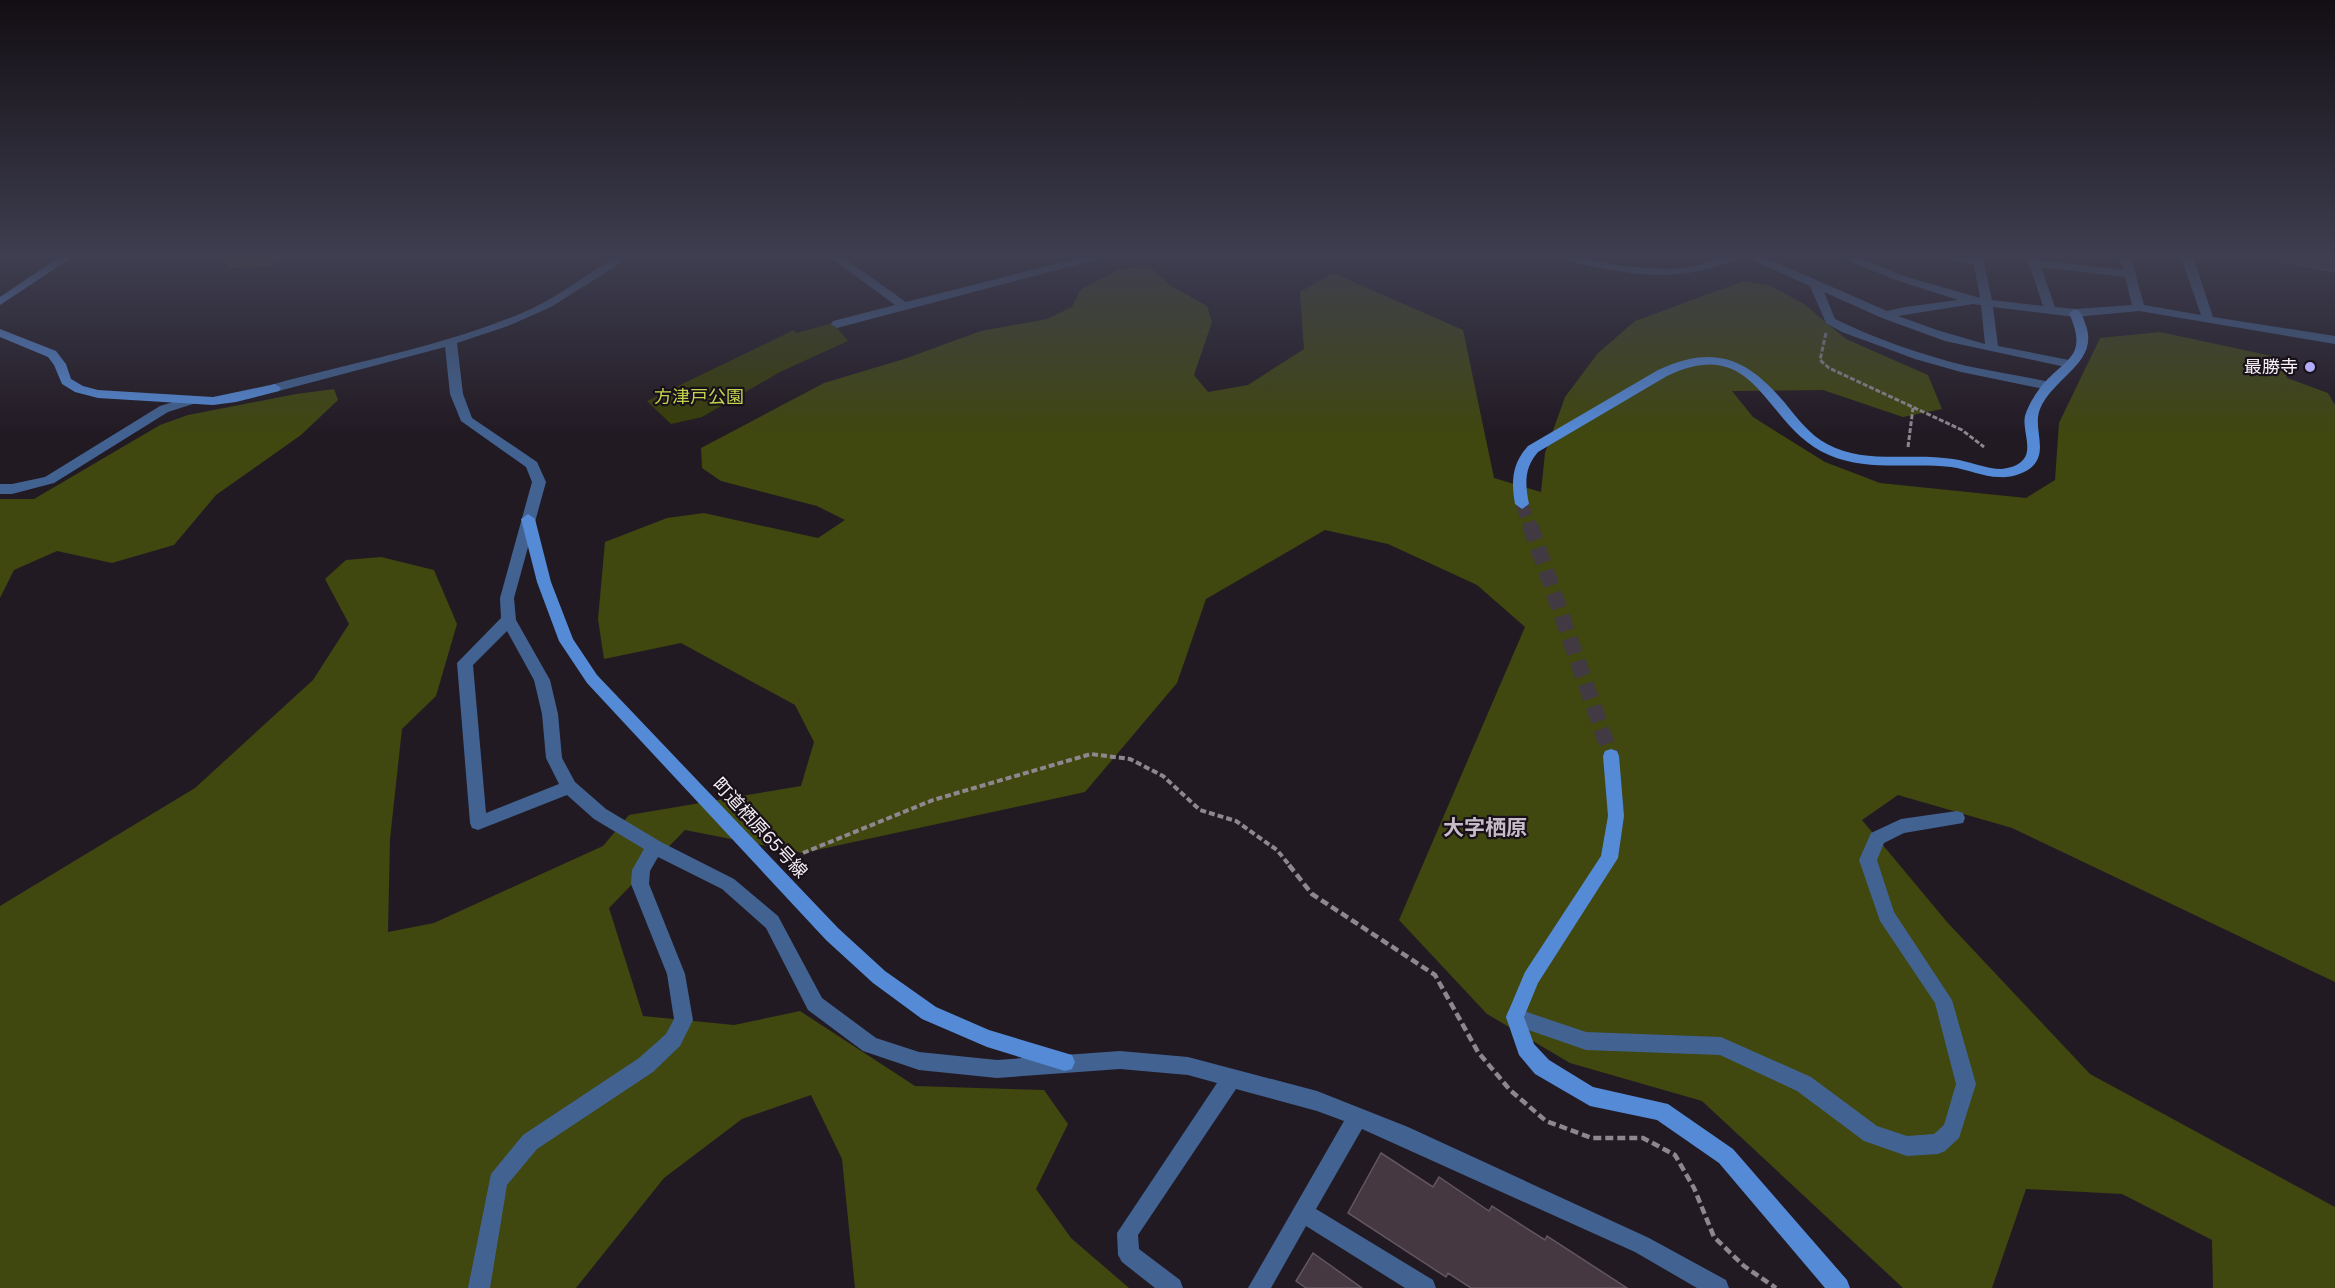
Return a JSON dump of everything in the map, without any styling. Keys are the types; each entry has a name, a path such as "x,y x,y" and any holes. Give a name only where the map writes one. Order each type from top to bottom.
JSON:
{"street":[{"path":"0,333 52,354 60,364 66,381 79,389 98,394 192,400 236,398 325,373 451,343 523,314"},
{"path":"837,324 874,314"},
{"path":"1827,314 1830,321 1919,356 2003,379 2049,386"},
{"path":"1988,314 1992,349"},
{"path":"1522,504 1518,472 1524,458 1533,448 1659,376 1695,361 1718,360 1750,373 1810,439 1835,453 1865,460 1952,463 2004,473 2028,464 2033,456 2031,417 2043,393 2084,345 2084,338 2075,314"},
{"path":"2181,314 2333,342"},
{"path":"2207,314 2208,318"},
{"path":"1887,315 1934,333 1992,349 2070,364"},
{"path":"451,343 457,396 467,421 532,465 539,482 507,598 509,620 542,680 550,714 554,758 569,787 600,814 656,847 728,884 772,922 815,1004 870,1045 919,1061 997,1069 1065,1062 1120,1060 1188,1066 1317,1101 1401,1134 1642,1245 1718,1288"},
{"path":"0,489 49,480 164,409 192,400"},
{"name":"町道栖原65号線","path":"528,519 543,582 566,641 592,679 831,934 879,977 930,1013 987,1038 1065,1062"},
{"path":"509,620 465,663 478,824 569,787"},
{"path":"1611,756 1616,816 1609,858 1531,978 1515,1017 1526,1049 1542,1067 1590,1096 1661,1111 1726,1156 1839,1288"},
{"path":"1515,1017 1586,1041 1721,1046 1804,1084 1871,1134 1907,1146 1938,1144 1952,1131 1966,1084 1943,1000 1886,915 1868,860 1877,838 1901,826 1956,818"},
{"path":"478,1288 498,1181 530,1142 646,1065 673,1040 684,1020 676,974 640,884 641,870 656,847"},
{"path":"1172,1288 1129,1255 1126,1233 1232,1078"},
{"path":"1259,1288 1358,1117"},
{"path":"1303,1212 1425,1288"}],"path":[{"path":"1830,321 1820,360 1828,368 1962,430 1984,447"},
{"path":"1907,460 1913,408"},
{"path":"803,853 933,800 1091,754 1130,759 1163,776 1200,810 1236,821 1277,850 1312,894 1435,975 1478,1052 1510,1090 1546,1121 1592,1138 1643,1138 1675,1155 1694,1188 1714,1237 1744,1266 1776,1288"}],"green space":[{"path":"1057,314 1210,314 1212,322 1194,375 1208,392 1248,385 1304,349 1302,314 1427,314 1463,330 1494,478 1541,492 1545,453 1565,397 1598,353 1635,321 1654,314 1816,314 1846,339 1928,375 1942,409 1903,417 1823,390 1732,391 1753,417 1825,462 1880,483 2026,498 2055,480 2059,423 2100,338 2160,332 2281,358 2287,378 2328,393 2335,405 2335,982 2012,828 1898,795 1862,820 1947,922 2090,1074 2335,1207 2335,1288 2213,1288 2212,1240 2122,1194 2026,1189 1992,1288 1903,1288 1702,1101 1570,1063 1487,1014 1399,920 1525,627 1477,585 1388,544 1325,530 1206,599 1177,683 1085,792 803,853 685,830 609,908 643,1016 734,1025 800,1011 915,1086 1044,1090 1068,1124 1036,1189 1071,1238 1129,1288 855,1288 842,1159 811,1095 742,1119 664,1178 576,1288 0,1288 0,906 195,788 313,680 349,624 325,579 346,560 381,557 434,570 457,624 436,696 402,729 390,839 388,932 434,923 603,846 629,815 801,786 814,742 795,705 681,643 604,659 598,619 605,542 667,518 704,513 818,538 845,520 817,506 721,481 702,468 701,448 824,383 904,359 981,331 1047,319"},
{"name":"方津戸公園","path":"833,323 848,341 780,372 702,417 671,424 647,401 794,330 796,333"},
{"path":"334,389 338,400 301,435 216,495 174,545 112,563 57,551 14,570 0,598 0,499 34,499 160,425 188,415"}],"building":[{"path":"1381,1153 1433,1187 1439,1177 1489,1211 1492,1206 1545,1240 1547,1236 1627,1288 1471,1288 1448,1273 1446,1277 1348,1213"},
{"path":"1313,1253 1362,1288 1306,1288 1296,1281"}],"tunnel":[{"path":"1522,504 1530,527"},
{"path":"1530,525 1611,756"}],"place":[{"name":"最勝寺","path":"2310,367"}],"district":[{"name":"大字栖原","path":"1485,828"}]}
